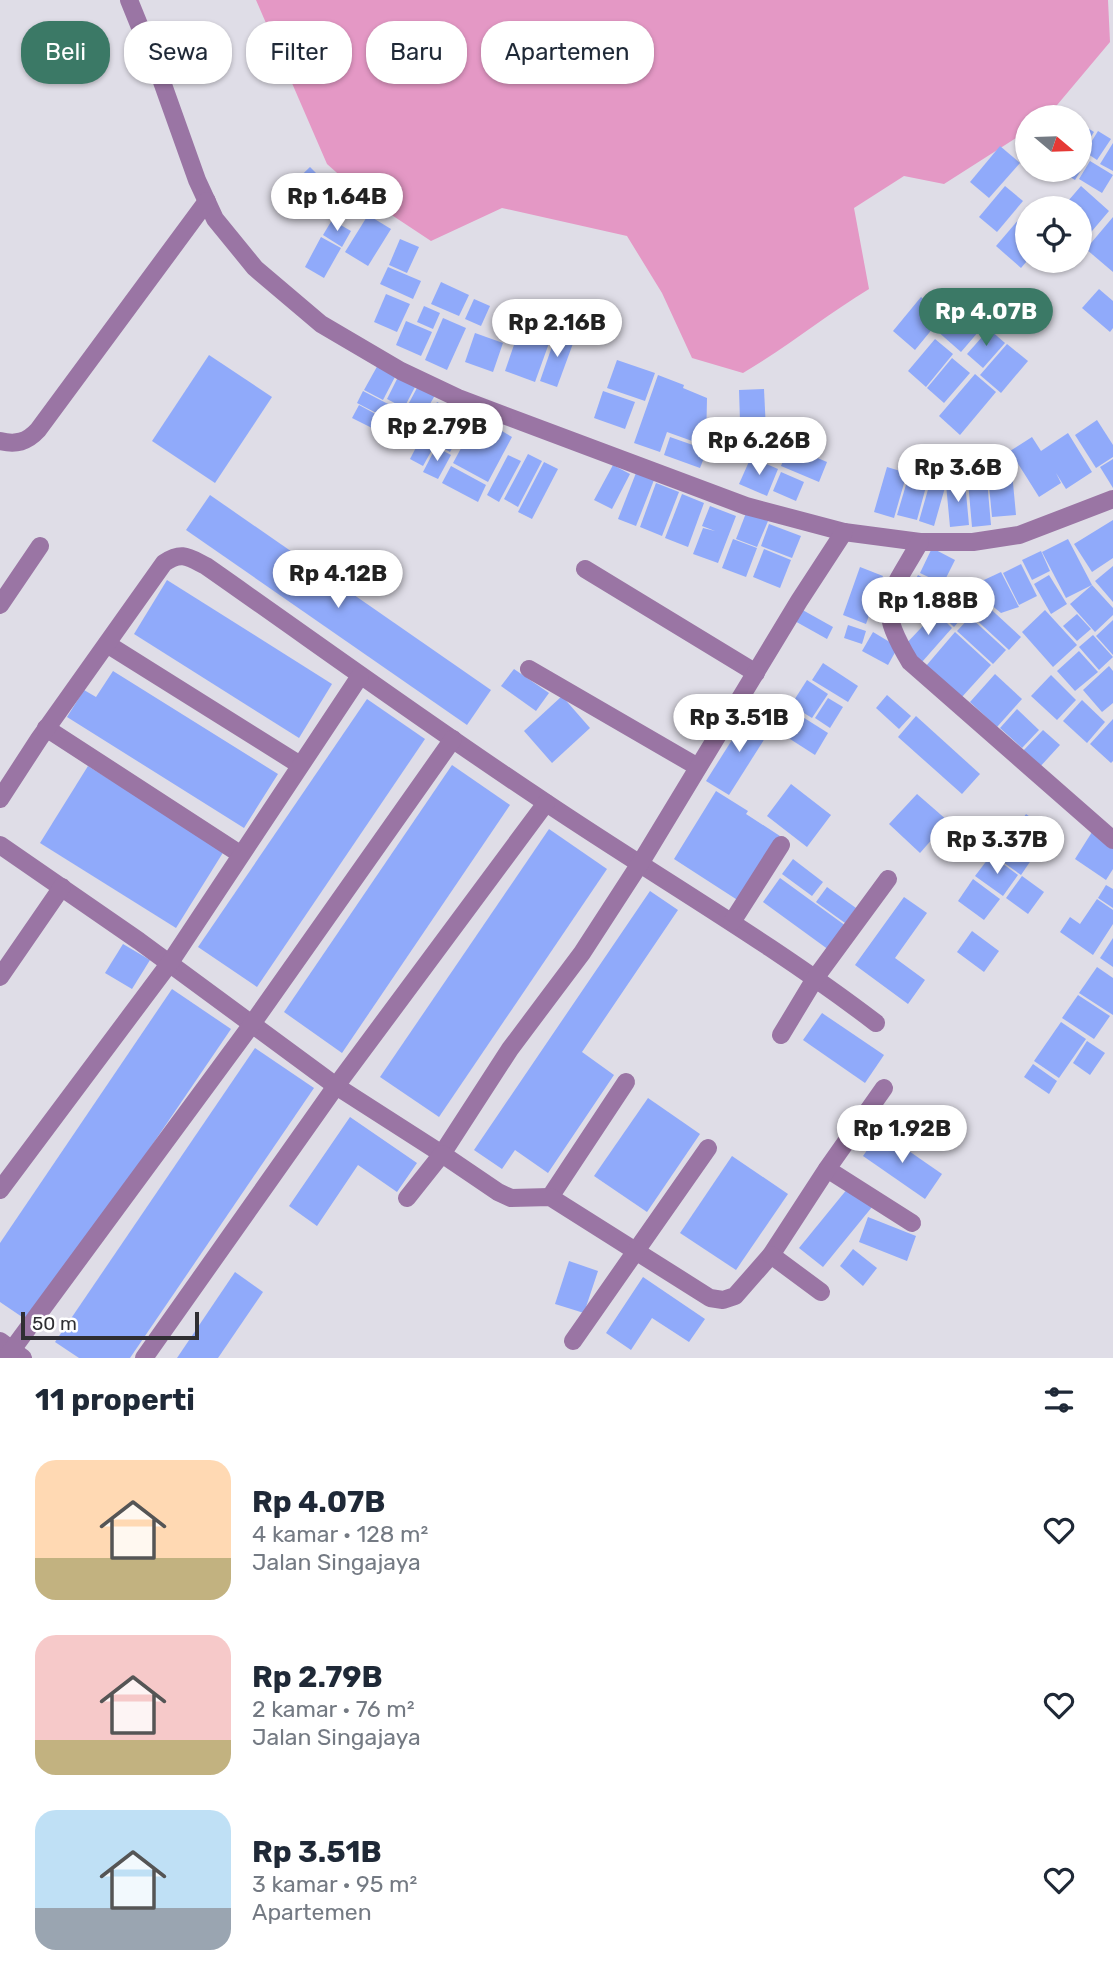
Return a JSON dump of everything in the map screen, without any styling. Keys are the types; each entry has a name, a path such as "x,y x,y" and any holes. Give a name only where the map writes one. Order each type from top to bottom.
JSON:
{"street":[{"path":"129,0 215,219 255,268 321,324 401,371 458,398 734,502 844,532 920,542 973,542 1019,535 1113,499"},
{"path":"0,441 23,442 37,430 206,201"},
{"path":"407,1198 442,1154 510,1049 582,953 844,532"},
{"path":"920,542 888,598 888,618 892,631 910,662 1113,840"},
{"path":"0,605 40,547"},
{"path":"0,799 46,728 164,563 176,555 184,556 206,566 360,676 546,803 816,977 876,1023"},
{"path":"585,569 756,673"},
{"path":"107,645 300,765"},
{"path":"529,669 698,767"},
{"path":"0,1190 169,964 360,676"},
{"path":"46,728 240,854"},
{"path":"11,1352 252,1024 453,739"},
{"path":"144,1358 336,1086 546,803"},
{"path":"0,845 336,1086 498,1192 511,1198 550,1197 710,1298 723,1300 735,1297 771,1255 884,1088"},
{"path":"732,922 781,845"},
{"path":"781,1035 816,977 888,880"},
{"path":"0,977 62,887"},
{"path":"550,1197 626,1082"},
{"path":"573,1341 708,1148"},
{"path":"827,1169 912,1223"},
{"path":"771,1255 821,1292"}],"shaded area":[{"path":"256,0 1108,0 1110,42 1057,105 1015,105 1015,139 944,184 904,176 854,208 869,289 743,373 692,358 662,293 627,236 502,208 431,241 363,196 327,164 292,84 352,84 352,21 265,21"}],"building":[{"path":"1098,131 1111,139 1097,160 1092,157 1092,141"},
{"path":"1113,143 1113,171 1100,164"},
{"path":"1000,146 1015,159 1015,169 989,198 970,182"},
{"path":"1092,162 1113,175 1102,193 1084,182 1092,182"},
{"path":"310,167 332,189 307,213 286,190"},
{"path":"1005,186 1017,196 1015,211 997,232 979,217"},
{"path":"1081,186 1109,211 1092,231 1092,196 1072,196"},
{"path":"368,215 391,229 368,266 345,252"},
{"path":"1113,217 1113,272 1092,254 1092,242"},
{"path":"332,220 351,231 342,247 323,235"},
{"path":"1015,224 1015,263 996,246"},
{"path":"321,237 341,248 324,278 305,267"},
{"path":"400,239 419,247 407,273 389,265"},
{"path":"388,267 421,281 413,299 380,284"},
{"path":"441,282 469,295 459,316 431,304"},
{"path":"1099,289 1113,301 1113,328 1110,332 1082,308"},
{"path":"386,294 410,304 397,332 374,322"},
{"path":"921,297 943,316 915,350 893,331"},
{"path":"474,299 490,306 481,326 465,319"},
{"path":"960,302 985,324 961,352 936,330"},
{"path":"424,306 440,313 433,329 417,322"},
{"path":"526,310 557,321 535,382 505,371"},
{"path":"443,318 466,328 447,370 425,360"},
{"path":"406,321 432,332 421,356 396,345"},
{"path":"989,329 1005,343 983,368 967,354"},
{"path":"557,332 575,338 557,387 540,381"},
{"path":"475,333 503,343 493,372 465,362"},
{"path":"935,339 953,354 926,387 908,371"},
{"path":"1007,344 1028,361 1001,393 980,375"},
{"path":"209,355 272,397 215,483 152,441"},
{"path":"952,358 970,373 944,403 927,388"},
{"path":"617,360 655,373 645,401 607,388"},
{"path":"379,363 397,373 383,400 364,390"},
{"path":"975,374 996,392 960,435 939,416"},
{"path":"658,375 707,398 706,446 667,432 660,452 634,443"},
{"path":"398,377 415,387 404,408 387,399"},
{"path":"418,386 435,395 419,424 402,416"},
{"path":"764,389 767,451 741,452 739,390"},
{"path":"363,391 390,405 384,417 357,403"},
{"path":"603,391 635,402 625,429 594,418"},
{"path":"437,402 453,410 438,438 422,430"},
{"path":"359,405 383,418 376,430 352,418"},
{"path":"458,407 476,417 464,439 446,429"},
{"path":"395,413 418,425 408,444 385,432"},
{"path":"478,417 512,437 488,482 453,463"},
{"path":"734,419 735,461 714,462 712,420"},
{"path":"1097,420 1113,445 1113,457 1096,468 1075,435"},
{"path":"445,431 458,438 450,452 438,445"},
{"path":"424,432 438,439 423,466 410,459"},
{"path":"1068,433 1092,472 1066,489 1056,473 1061,483 1039,497 1010,451 1032,437 1041,451"},
{"path":"670,437 707,450 700,468 664,455"},
{"path":"983,444 985,467 967,468 965,446"},
{"path":"789,446 827,462 819,482 781,466"},
{"path":"436,447 451,455 438,479 423,472"},
{"path":"1010,451 1016,515 992,517 986,454"},
{"path":"528,454 542,461 518,507 504,499"},
{"path":"508,455 521,461 499,502 487,495"},
{"path":"751,457 778,469 767,496 739,484"},
{"path":"1113,459 1113,488 1100,467"},
{"path":"544,462 558,469 532,519 518,512"},
{"path":"613,465 630,474 612,509 594,500"},
{"path":"451,466 486,485 478,502 442,483"},
{"path":"887,467 907,473 894,518 874,512"},
{"path":"986,469 991,525 972,527 967,470"},
{"path":"781,472 804,482 796,501 773,491"},
{"path":"636,473 654,480 636,526 618,519"},
{"path":"908,478 927,483 917,520 897,515"},
{"path":"931,479 946,484 934,526 919,521"},
{"path":"965,482 969,525 950,527 946,484"},
{"path":"656,483 679,492 662,536 640,527"},
{"path":"682,494 704,503 688,547 665,538"},
{"path":"210,495 491,690 467,725 186,530"},
{"path":"710,506 736,516 718,563 693,554 703,528 715,531 702,526"},
{"path":"746,513 768,521 757,547 736,539"},
{"path":"1113,520 1113,558 1092,572 1074,544"},
{"path":"769,524 801,536 792,558 761,546"},
{"path":"733,539 757,548 746,577 722,568"},
{"path":"1068,539 1092,585 1066,598 1042,552"},
{"path":"932,548 955,560 943,584 920,573"},
{"path":"764,549 791,560 780,588 753,577"},
{"path":"1041,551 1050,571 1032,580 1022,560"},
{"path":"1021,564 1037,596 1019,605 1003,573"},
{"path":"1113,566 1113,602 1095,581"},
{"path":"860,567 883,576 866,624 843,615"},
{"path":"1001,572 1019,607 1001,613 969,587"},
{"path":"918,575 943,589 926,618 902,604"},
{"path":"1049,575 1067,604 1051,614 1034,584"},
{"path":"167,580 332,684 299,738 134,634"},
{"path":"962,583 979,598 954,627 937,611"},
{"path":"1092,585 1113,608 1113,615 1095,632 1070,604"},
{"path":"983,602 1021,637 1009,650 971,615"},
{"path":"799,608 833,627 827,639 793,620"},
{"path":"1045,610 1077,645 1053,667 1022,632"},
{"path":"936,612 952,628 922,662 904,646"},
{"path":"1077,614 1091,629 1077,641 1063,626"},
{"path":"970,617 1006,650 993,664 957,631"},
{"path":"1113,620 1113,655 1096,636"},
{"path":"848,625 866,631 862,644 844,638"},
{"path":"873,632 898,647 888,665 862,651"},
{"path":"955,632 991,665 961,698 926,666"},
{"path":"1093,635 1113,657 1099,670 1079,647"},
{"path":"1079,651 1098,672 1075,691 1057,671"},
{"path":"823,663 858,686 848,702 812,680"},
{"path":"1109,666 1113,671 1113,703 1102,712 1083,690"},
{"path":"514,669 549,693 536,711 501,686"},
{"path":"113,671 278,774 244,828 67,717 84,690 96,697"},
{"path":"995,674 1022,699 997,727 970,702"},
{"path":"1051,675 1076,700 1057,720 1031,696"},
{"path":"807,680 828,694 812,718 791,705"},
{"path":"887,695 911,716 899,729 876,708"},
{"path":"562,696 590,728 552,763 524,731"},
{"path":"828,698 843,707 830,728 815,718"},
{"path":"367,699 425,739 257,987 198,947"},
{"path":"1082,700 1105,722 1087,743 1063,721"},
{"path":"790,709 828,733 815,755 776,730"},
{"path":"1017,709 1039,730 1022,748 1000,728"},
{"path":"749,713 772,727 729,795 706,781"},
{"path":"916,716 980,774 962,794 898,737"},
{"path":"1113,719 1113,761 1111,763 1090,744"},
{"path":"1043,730 1060,745 1038,769 1021,753"},
{"path":"452,765 510,805 342,1053 284,1012"},
{"path":"88,766 224,851 176,928 40,843"},
{"path":"791,784 831,815 807,847 767,816"},
{"path":"716,791 780,836 739,901 674,859"},
{"path":"917,794 948,821 920,853 889,824"},
{"path":"1026,814 1051,832 1037,851 1013,833"},
{"path":"549,829 607,869 439,1117 380,1077"},
{"path":"1092,832 1113,846 1113,869 1106,880 1075,859"},
{"path":"1009,833 1036,853 1021,875 993,855"},
{"path":"991,855 1018,875 1003,896 975,876"},
{"path":"793,859 823,882 812,896 782,874"},
{"path":"1022,876 1044,892 1028,914 1006,898"},
{"path":"780,878 846,926 829,950 763,902"},
{"path":"973,879 1000,899 984,920 958,901"},
{"path":"1106,885 1113,889 1113,908 1098,898"},
{"path":"827,887 856,908 845,923 816,902"},
{"path":"650,891 678,910 582,1052 614,1075 548,1173 515,1150 502,1169 474,1150"},
{"path":"904,897 927,913 895,958 925,980 908,1004 855,965"},
{"path":"1097,899 1113,910 1113,924 1093,955 1060,932 1070,917 1080,924"},
{"path":"972,931 999,951 984,972 957,952"},
{"path":"1113,938 1113,967 1100,958"},
{"path":"123,944 150,960 132,989 105,973"},
{"path":"1097,967 1113,978 1113,1015 1079,993"},
{"path":"172,989 231,1029 31,1323 0,1302 0,1243"},
{"path":"1078,995 1110,1016 1094,1039 1062,1018"},
{"path":"822,1013 884,1055 865,1083 803,1040"},
{"path":"1061,1022 1086,1039 1059,1078 1034,1061"},
{"path":"1087,1041 1105,1053 1090,1075 1073,1063"},
{"path":"255,1048 314,1088 130,1358 79,1358 55,1342"},
{"path":"1033,1064 1057,1081 1049,1094 1024,1077"},
{"path":"648,1098 700,1134 647,1212 594,1176"},
{"path":"350,1117 417,1163 397,1192 358,1165 317,1226 289,1206"},
{"path":"880,1131 942,1174 925,1199 863,1156"},
{"path":"732,1156 788,1194 736,1270 680,1233"},
{"path":"848,1188 872,1207 823,1267 799,1248"},
{"path":"868,1217 916,1236 907,1261 859,1242"},
{"path":"853,1249 877,1268 863,1286 840,1266"},
{"path":"569,1261 598,1271 584,1313 555,1304"},
{"path":"235,1272 263,1292 218,1358 177,1358"},
{"path":"643,1277 705,1319 689,1342 652,1318 631,1350 606,1333"}]}
